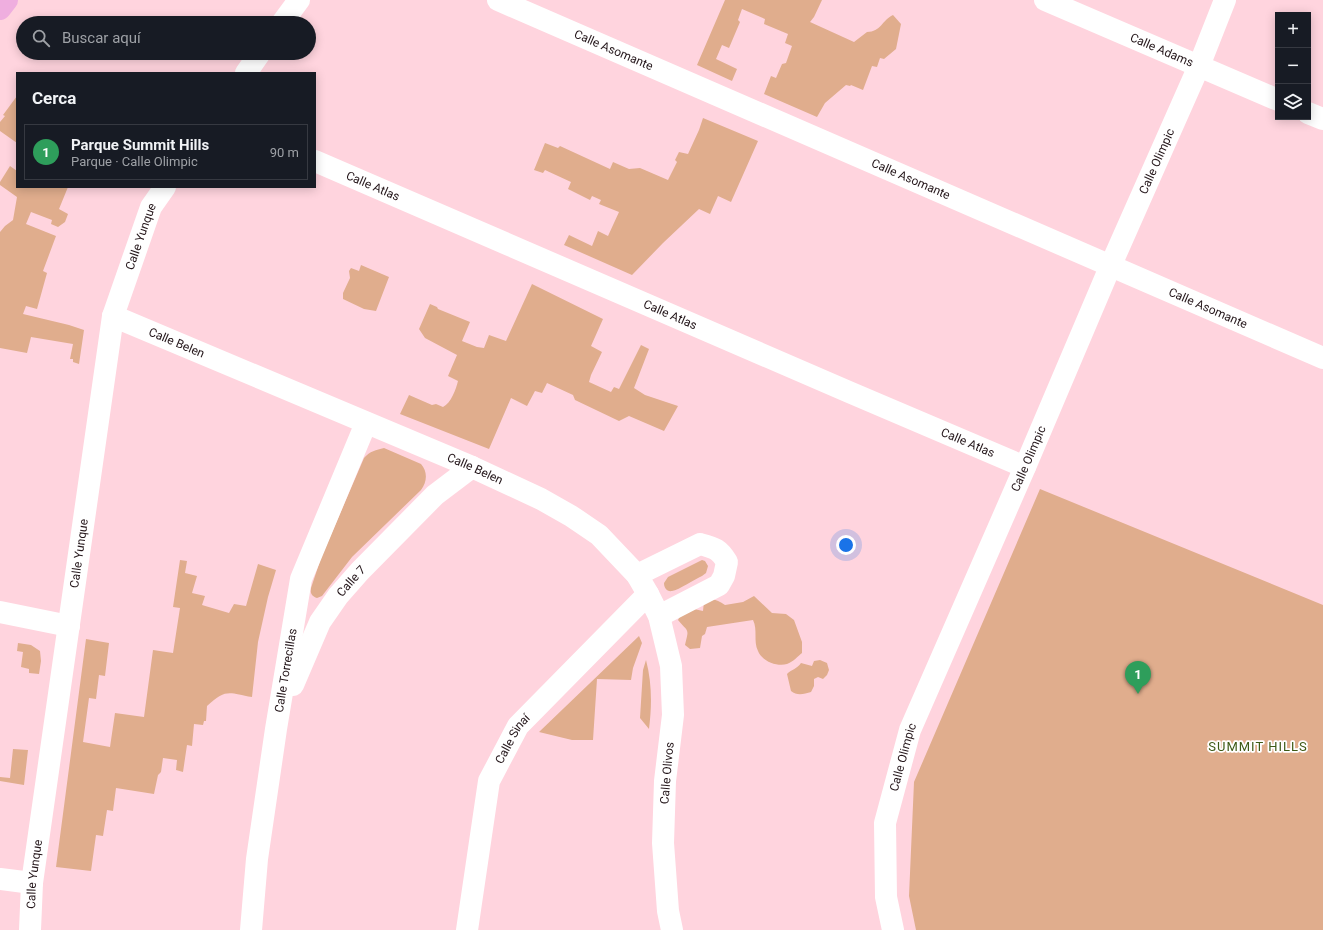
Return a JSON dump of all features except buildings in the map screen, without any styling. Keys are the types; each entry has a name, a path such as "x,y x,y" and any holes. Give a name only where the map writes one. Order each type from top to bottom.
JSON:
{"main road":[{"path":"0,9 7,0"}],"street":[{"path":"287,16 299,0"},
{"name":"Calle Asomante","path":"498,0 1110,267 1323,358"},
{"name":"Calle Adams","path":"1045,0 1275,99"},
{"name":"Calle Olimpic","path":"893,930 886,896 885,823 910,730 1025,467 1110,267 1199,66 1225,0"},
{"path":"247,72 255,60"},
{"path":"1311,114 1323,119"},
{"name":"Calle Atlas","path":"316,161 1025,467"},
{"name":"Calle Yunque","path":"30,930 32,883 113,316 151,207 164,188"},
{"name":"Calle Belen","path":"113,316 472,467 541,499 571,516 599,535 637,575 648,594"},
{"name":"Calle Torrecillas","path":"251,930 257,860 276,729 301,579 366,423"},
{"name":"Calle 7","path":"276,729 300,666 320,622 338,596 360,571 435,495 472,467"},
{"path":"637,575 700,544 714,547 722,552 727,562 724,576 719,585 659,616"},
{"name":"Calle Olivos","path":"648,594 659,616 672,666 673,715 665,781 663,843 668,912 672,930"},
{"name":"Calle Sinaí","path":"467,930 489,781 518,726 648,594"},
{"path":"0,612 68,626"},
{"path":"0,879 32,883"}],"shaded area":[{"path":"725,0 822,0 810,22 854,42 867,32 878,28 893,15 901,24 896,49 884,59 880,58 877,67 872,66 863,90 851,85 846,85 825,103 817,117 764,94 771,76 776,78 782,64 786,63 792,46 785,43 788,34 764,24 765,19 742,9 738,20 740,22 729,48 722,45 716,59 737,69 732,81 697,65"},
{"path":"16,97 16,142 0,131 0,122 5,116 3,115"},
{"path":"703,118 758,141 731,202 718,196 710,214 699,209 632,275 564,245 569,235 592,246 598,231 608,236 619,212 599,204 601,200 592,196 590,200 568,189 571,182 545,170 543,173 534,170 545,143 558,148 560,146 610,169 613,162 629,169 640,168 668,180 677,162 675,160 679,152 688,154"},
{"path":"10,166 16,170 16,188 68,188 59,209 68,214 65,222 58,227 51,224 52,220 31,212 26,224 56,236 43,271 47,273 37,309 26,306 23,314 84,330 79,364 73,362 73,359 70,359 73,344 31,337 27,353 0,348 0,232 13,220 17,197 0,185 0,182"},
{"path":"361,265 389,277 376,311 364,309 343,299 343,293 350,278 349,271 351,268 359,271"},
{"path":"532,284 603,319 591,346 602,352 589,382 611,392 614,387 619,389 641,345 649,349 634,388 645,395 678,406 664,431 629,416 619,421 575,400 573,395 547,383 542,393 535,391 527,406 511,398 489,449 400,414 409,395 432,405 436,404 443,407 451,399 458,381 448,376 457,355 425,338 419,329 430,304 438,309 470,322 462,341 484,348 489,335 506,341"},
{"path":"384,448 421,464 426,474 425,484 421,490 352,557 322,596 317,598 311,593 311,588 321,558 364,458 371,452"},
{"path":"1040,489 1323,605 1323,930 916,930 909,896 914,782"},
{"path":"180,560 187,561 185,573 197,576 192,593 205,596 202,605 229,613 234,604 246,606 258,564 276,570 268,597 258,642 252,697 228,693 213,700 207,706 206,721 204,721 203,725 194,724 192,746 187,745 183,772 176,770 177,760 163,758 161,772 158,775 154,794 116,788 113,811 107,810 103,836 96,835 91,871 56,867 86,639 109,643 105,676 99,675 96,699 89,698 83,742 110,747 115,713 144,717 153,650 173,653 180,608 173,607"},
{"path":"702,560 705,561 708,566 706,573 683,587 670,591 666,589 664,583 668,577"},
{"path":"754,596 772,613 786,614 794,620 802,642 802,653 793,660 787,664 779,665 766,660 760,655 757,647 753,620 707,627 705,634 702,636 700,648 690,649 685,645 687,631 678,620 682,612 694,609 703,611 704,601 710,599 725,605 743,602"},
{"path":"639,636 642,643 633,668 631,680 597,679 593,740 572,740 539,732"},
{"path":"18,643 31,645 40,651 41,661 39,674 29,673 29,669 21,667 23,652 17,651"},
{"path":"646,660 651,694 649,729 640,718 643,670"},
{"path":"820,660 827,663 829,670 827,675 823,679 818,677 814,679 814,686 811,692 803,694 793,693 791,691 787,674 798,667 801,663 812,666 814,661"},
{"path":"13,749 28,750 24,785 0,781 0,777 10,778"}],"place":[{"name":"Parque Summit Hills","path":"1138,694"}],"district":[{"name":"SUMMIT HILLS","path":"1258,746"}]}
